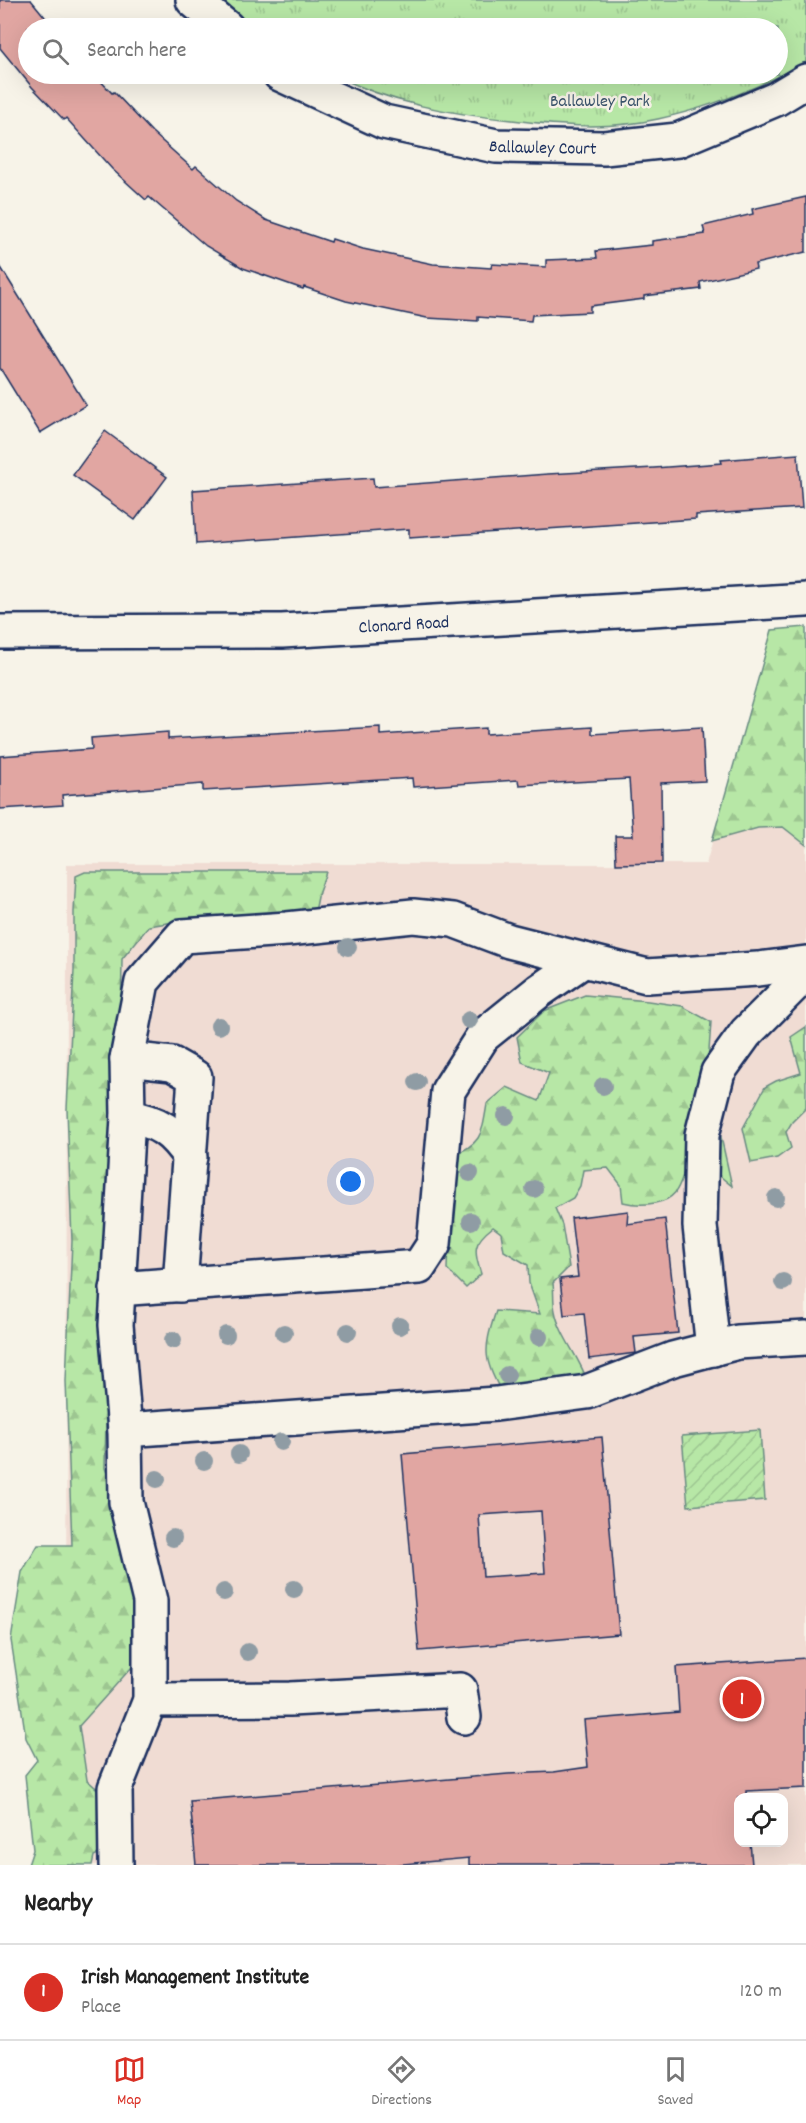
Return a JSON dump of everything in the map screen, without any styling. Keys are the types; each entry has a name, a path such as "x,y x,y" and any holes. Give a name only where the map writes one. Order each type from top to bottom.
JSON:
{"street":[{"path":"193,0 215,18"},
{"name":"Ballawley Court","path":"302,84 384,122 496,146 604,148 678,140 776,99 806,81"},
{"name":"Clonard Road","path":"0,632 282,631 806,600"},
{"path":"116,1865 115,1788 150,1700 150,1601 126,1502 125,1430 116,1325 128,1117 127,1059 142,982 183,936 287,929 413,916 453,920 509,941 646,976 758,969 806,963"},
{"path":"117,1289 419,1267 434,1244 448,1091 483,1036 539,991 584,960"},
{"path":"713,1349 700,1226 702,1135 718,1072 746,1033 806,973"},
{"path":"127,1059 172,1064 195,1077 180,1285"},
{"path":"128,1117 142,1119 162,1128 177,1138 190,1158"},
{"path":"125,1430 496,1404 587,1392 674,1359 738,1342 806,1338"},
{"path":"150,1700 290,1698 460,1690 464,1717"}],"shaded area":[{"path":"806,627 806,1865 66,1865 67,864 706,864 772,630"}],"green space":[{"name":"Ballawley Park","path":"218,0 806,0 806,62 788,71 788,18 242,18"},
{"name":"Ballawley Park","path":"354,84 762,84 696,109 658,119 603,126 530,122 466,114 420,106"},
{"path":"806,627 806,845 783,827 758,828 712,841 772,630"},
{"path":"85,872 326,872 314,917 267,919 211,916 149,926 122,959 108,1311 105,1468 144,1596 132,1667 79,1726 87,1780 133,1820 110,1848 94,1856 92,1865 28,1865 33,1850 25,1775 37,1760 26,1738 11,1640 22,1572 38,1545 72,1545 66,1381 72,1241 67,1109 76,876"},
{"path":"585,995 682,1006 711,1022 709,1051 700,1087 721,1137 732,1186 693,1154 680,1184 671,1196 655,1203 635,1204 623,1202 621,1185 608,1168 583,1170 580,1186 573,1198 555,1208 562,1225 569,1267 553,1283 557,1320 587,1380 504,1397 492,1373 487,1356 496,1311 540,1314 529,1283 528,1265 504,1251 501,1233 493,1227 481,1238 476,1248 481,1274 466,1288 447,1269 451,1156 475,1142 482,1130 487,1104 507,1087 539,1101 549,1073 522,1062 517,1037 544,1011"},
{"path":"806,1027 806,1108 786,1132 791,1148 777,1158 751,1163 743,1128 765,1087 801,1073 791,1037"},
{"path":"760,1430 765,1500 688,1506 682,1436"}],"building":[{"path":"0,0 31,0 46,18 18,18 18,70 0,48"},
{"path":"30,84 103,84 193,169 196,166 236,201 266,220 331,242 332,239 363,249 433,264 491,268 492,264 546,267 546,260 597,258 596,251 652,245 652,241 705,234 703,226 753,214 752,209 806,197 806,252 755,264 756,269 700,282 701,289 590,306 590,312 532,315 531,321 478,317 478,321 427,318 346,301 243,268 206,246 149,197 146,200 112,169 66,118 64,120"},
{"path":"0,266 86,405 40,433 0,368"},
{"path":"105,431 167,477 135,520 73,475"},
{"path":"798,454 802,508 696,515 696,519 409,538 409,529 196,544 193,490 373,478 374,487 722,463 721,460"},
{"path":"380,727 380,735 486,728 486,734 592,727 592,734 702,727 705,781 661,783 662,863 616,864 615,836 633,836 629,779 519,785 518,780 413,787 412,778 203,791 203,784 62,795 63,805 0,809 0,756 92,749 91,738 168,732 168,739"},
{"path":"628,1211 627,1224 665,1219 678,1333 634,1337 636,1353 589,1359 584,1313 564,1315 560,1279 578,1277 571,1218"},
{"path":"602,1437 619,1634 419,1651 402,1454","holes":["541,1511 545,1573 483,1577 479,1515"]},
{"path":"806,1658 806,1788 734,1793 734,1847 750,1847 752,1865 469,1865 469,1858 392,1865 196,1865 190,1801 554,1772 588,1767 584,1720 679,1712 676,1667"}],"place":[{"name":"Irish Management Institute","path":"742,1699"}]}
